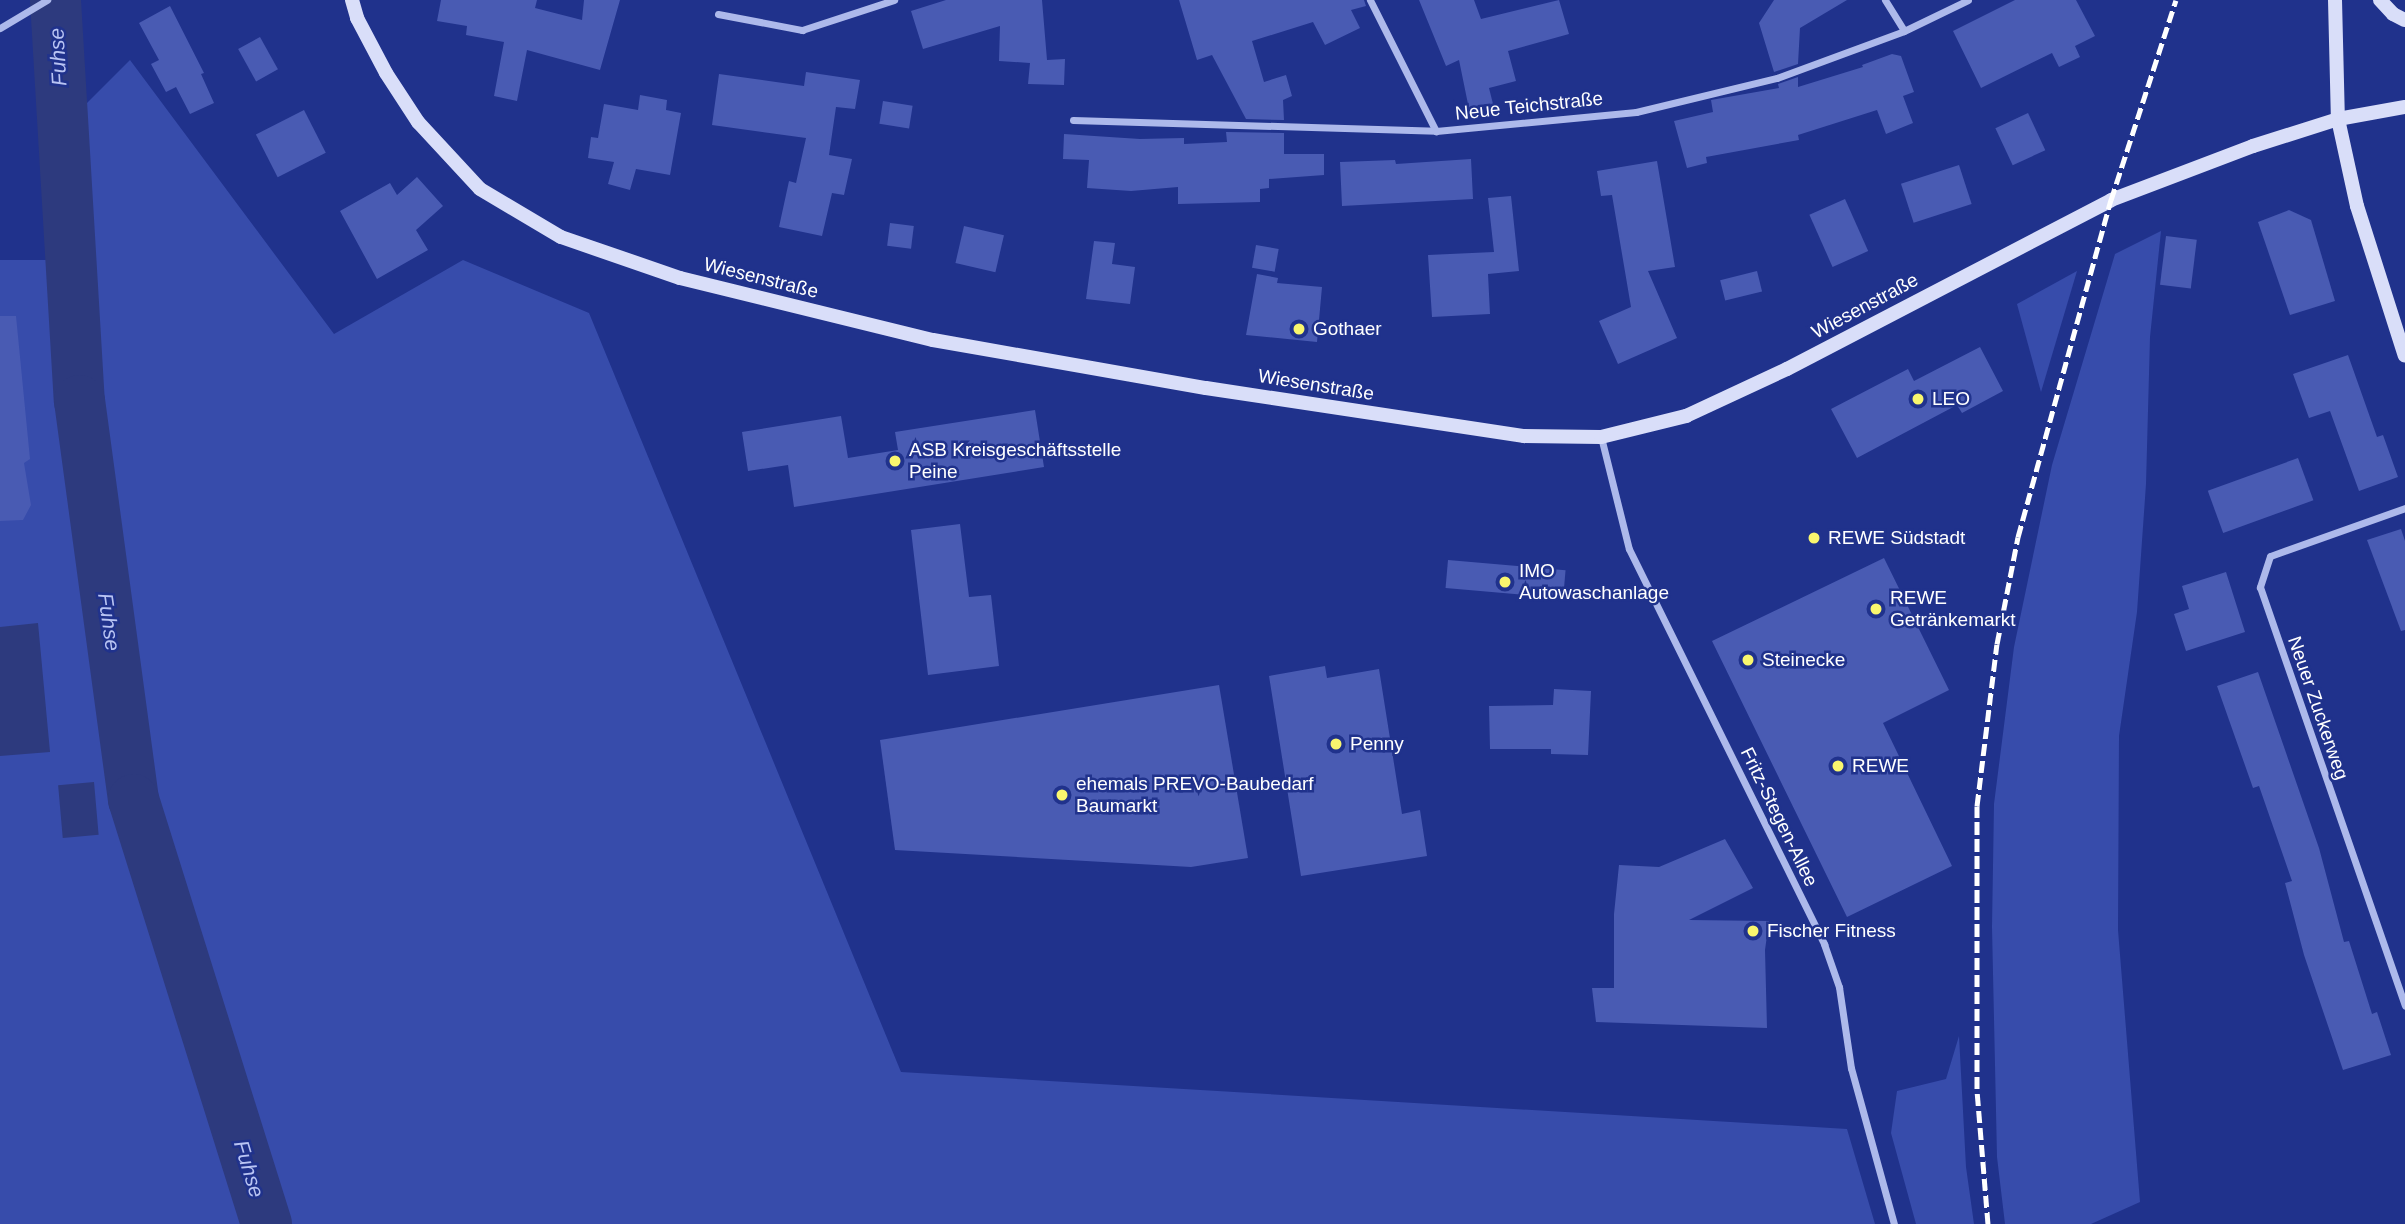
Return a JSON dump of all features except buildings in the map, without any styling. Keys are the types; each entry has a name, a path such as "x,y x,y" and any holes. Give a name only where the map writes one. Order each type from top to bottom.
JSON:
{"street":[{"path":"0,28 47,0"},
{"name":"Wiesenstraße","path":"352,0 357,18 386,73 418,122 480,189 561,237 604,253 680,278 946,342 1385,416 1524,436 1601,437 1686,416 1787,369 2111,200 2252,146 2338,119 2405,107"},
{"path":"718,13 802,30 894,0"},
{"path":"1370,0 1436,131"},
{"path":"1885,0 1904,31"},
{"name":"Neue Teichstraße","path":"1073,120 1436,131 1636,112 1777,78 1904,31 1968,0"},
{"path":"2335,0 2338,119 2357,206 2405,356"},
{"path":"2380,0 2393,14 2405,20"},
{"name":"Fritz-Stegen-Allee","path":"1601,437 1629,549 1824,944 1839,987 1851,1068 1894,1224"},
{"name":"Neuer Zuckerweg","path":"2405,508 2270,556 2260,587 2405,1006"}],"shaded area":[{"path":"130,60 334,334 463,260 589,313 901,1072 1847,1129 1875,1224 0,1224 0,260 59,260 50,140"},
{"path":"2161,231 2150,337 2146,484 2137,612 2119,736 2118,930 2140,1202 2091,1224 2005,1224 1997,1157 1992,927 1994,804 2014,647 2052,465 2115,254"},
{"path":"2077,271 2041,392 2017,304"},
{"path":"38,623 50,752 0,756 0,627"},
{"path":"94,782 99,835 63,838 58,785"},
{"path":"1959,1036 1966,1167 1974,1224 1916,1224 1891,1133 1897,1091 1946,1079"}],"waterway":[{"name":"Fuhse","path":"55,0 79,400 133,799 266,1224"}],"railway":[{"path":"1988,1224 1977,1089 1977,806 1997,644 2018,537 2111,200 2176,0"}],"place":[{"name":"Gothaer","path":"1299,329"},
{"name":"LEO","path":"1918,399"},
{"name":"ASB Kreisgeschäftsstelle Peine","path":"895,461"},
{"name":"REWE Südstadt","path":"1814,538"},
{"name":"IMO Autowaschanlage","path":"1505,582"},
{"name":"REWE Getränkemarkt","path":"1876,609"},
{"name":"Steinecke","path":"1748,660"},
{"name":"Penny","path":"1336,744"},
{"name":"REWE","path":"1838,766"},
{"name":"ehemals PREVO-Baubedarf Baumarkt","path":"1062,795"},
{"name":"Fischer Fitness","path":"1753,931"}]}
